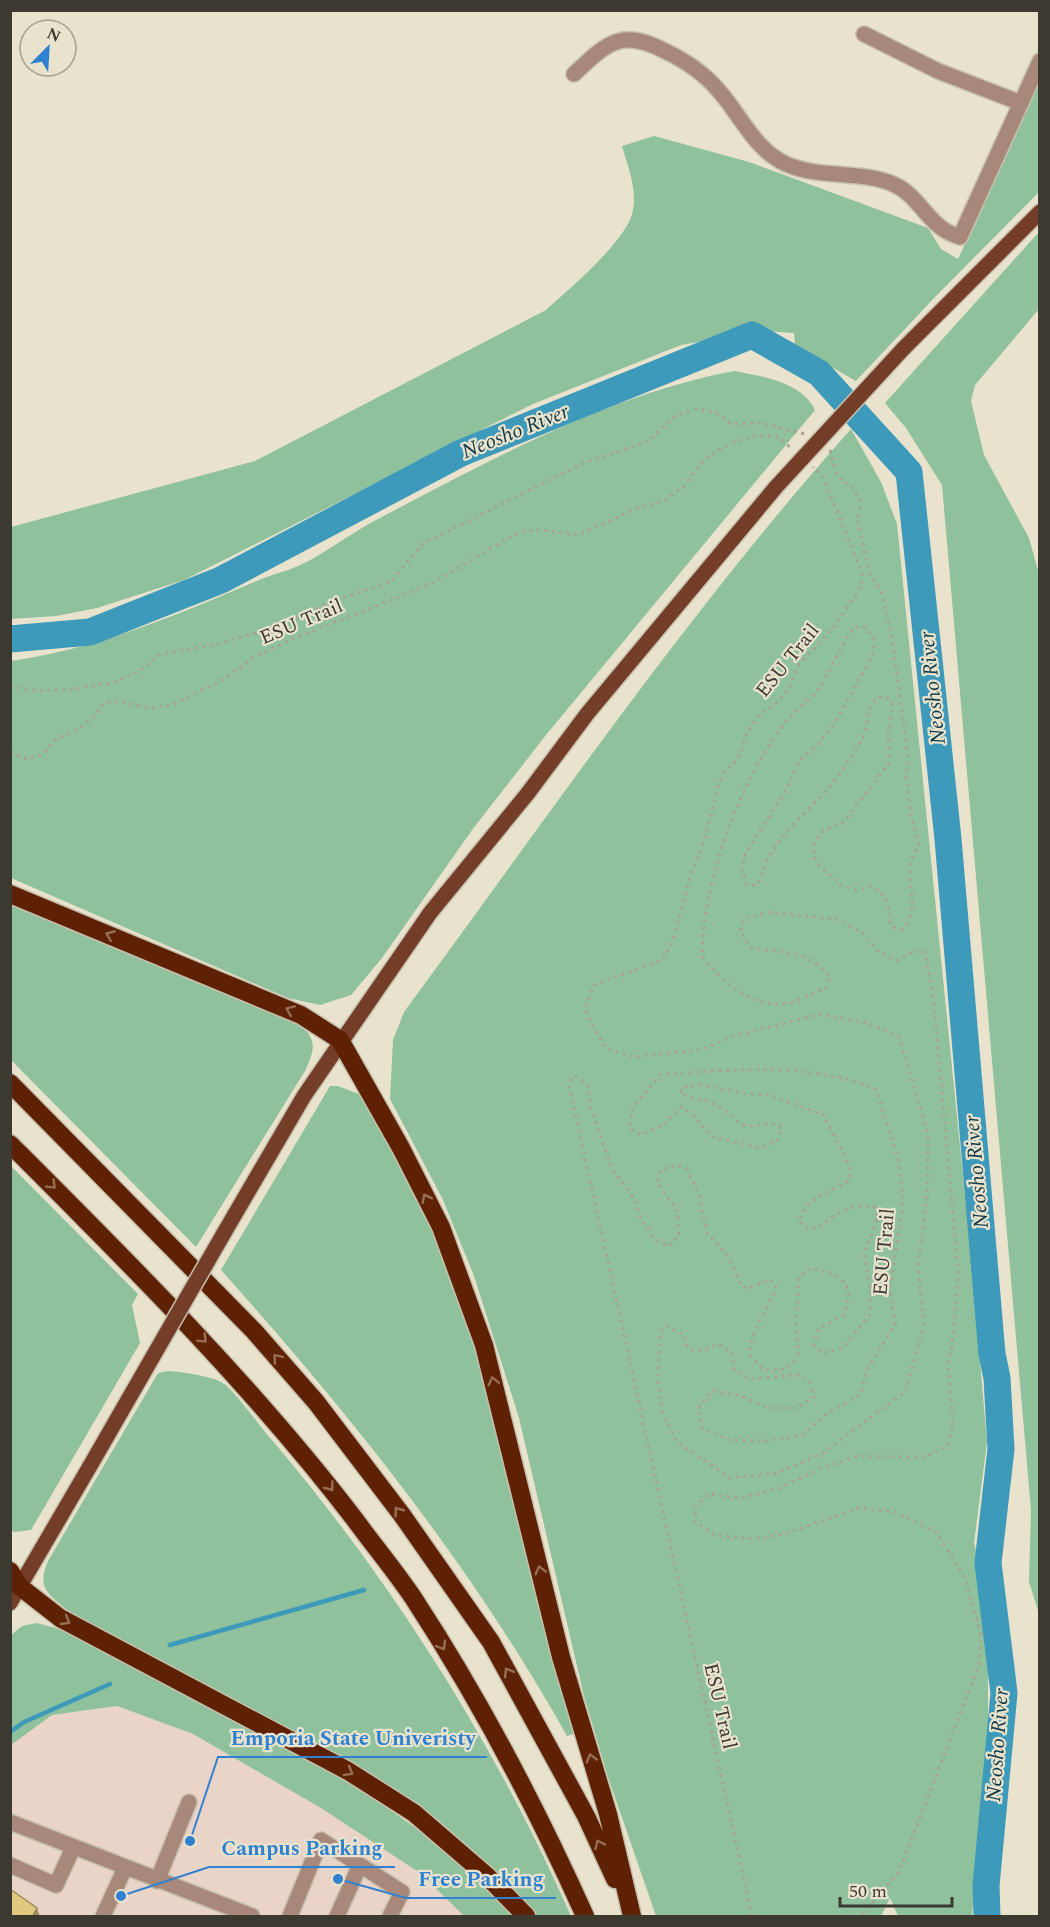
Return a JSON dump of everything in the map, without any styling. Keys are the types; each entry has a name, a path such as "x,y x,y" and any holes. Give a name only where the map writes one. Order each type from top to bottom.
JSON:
{"highway":[{"path":"10,894 301,1015 340,1040 401,1148 441,1227 484,1345 561,1657 608,1814 632,1917"},
{"path":"10,1083 254,1331 316,1402 402,1515 491,1642 586,1816 632,1917"},
{"path":"10,1144 221,1357 323,1479 413,1598 508,1756 585,1917"},
{"path":"15,1578 60,1618 348,1771 414,1813 487,1876 526,1917"}],"main road":[{"path":"10,1603 15,1578 90,1466 304,1096 340,1040 430,913 528,793 587,714 776,487 903,350 1040,212"}],"street":[{"path":"864,34 938,71 1021,103"},
{"path":"574,74 598,52 615,41 636,39 662,49 702,73 720,92 756,142 785,164 845,175 873,177 896,184 916,200 942,229 960,237 1040,61"},
{"path":"157,1881 189,1802"},
{"path":"10,1822 252,1917"},
{"path":"290,1917 321,1840 402,1892 390,1917"},
{"path":"10,1865 56,1885 73,1848"},
{"path":"337,1917 360,1865"},
{"path":"103,1917 125,1869"}],"path":[{"name":"ESU Trail","path":"10,686 38,691 112,683 140,671 158,655 213,645 270,629 339,599 392,581 422,543 584,463 625,447 650,441 676,415 699,409 715,412 732,424 762,423 810,435"},
{"name":"ESU Trail","path":"10,752 27,759 42,755 56,739 77,730 92,719 103,704 118,701 150,708 172,705 221,681 256,656 292,639 429,585 521,531 543,530 578,535 631,511 665,500 683,487 704,459 729,444 755,435 779,437 796,452"},
{"name":"ESU Trail","path":"829,448 837,476 853,488 861,503 857,521 871,577 882,593 892,638 908,757 906,778 911,814 919,845 910,865 912,913 902,929 895,928 890,923 888,903 879,890 870,887 856,890 842,885 819,865 813,855 815,842 823,831 844,822 889,763 888,732 893,705 886,697 878,697 871,704 863,738 840,775 776,845 763,867 759,883 751,886 746,883 742,870 744,856 785,792 799,761 819,744 835,722 872,657 876,646 870,632 864,626 855,627 814,695 789,718 770,746 739,803 707,900 702,956 717,976 746,994 764,1004 784,1004 826,988 830,978 820,964 797,953 751,948 740,931 745,918 767,912 836,919 863,933 878,951 896,961 914,951 925,952 934,1003 958,1271 954,1329 948,1365 953,1425 947,1447 924,1457 858,1456 822,1468 780,1488 741,1498 709,1494 695,1507 695,1521 715,1535 753,1539 785,1534 859,1508 895,1512 936,1532 964,1576 982,1637 978,1666 899,1872 861,1917"},
{"name":"ESU Trail","path":"752,1917 569,1085 573,1076 580,1078 588,1087 591,1109 611,1166 633,1197 641,1219 655,1240 669,1246 679,1235 678,1212 657,1182 662,1169 679,1166 687,1169 699,1194 707,1233 729,1257 740,1283 746,1289 770,1279 776,1287 772,1301 755,1326 750,1338 750,1355 762,1369 782,1370 794,1362 798,1353 796,1293 799,1277 811,1268 831,1273 846,1283 849,1296 844,1315 818,1329 814,1345 822,1353 843,1348 871,1313 870,1287 864,1254 878,1216 874,1206 857,1204 828,1219 818,1229 805,1228 799,1220 802,1209 816,1197 850,1180 850,1168 846,1156 830,1130 824,1115 770,1095 701,1085 682,1087 680,1093 690,1099 707,1101 723,1108 736,1123 755,1126 770,1122 782,1128 777,1141 761,1148 710,1136 695,1116 681,1107 662,1126 641,1135 629,1128 633,1107 660,1075 703,1071 804,1073 850,1078 876,1089 900,1162 903,1202 890,1290 895,1324 867,1368 860,1395 826,1414 801,1436 765,1441 730,1440 702,1429 698,1408 712,1391 741,1396 769,1408 796,1408 814,1397 810,1382 798,1375 750,1379 734,1370 732,1353 718,1344 705,1350 688,1349 684,1335 667,1326 660,1332 658,1380 662,1412 677,1442 730,1478 778,1473 823,1454 905,1392 924,1325 918,1265 927,1197 928,1133 899,1037 867,1023 820,1014 731,1037 700,1050 634,1057 608,1049 594,1029 585,1008 594,985 662,960 672,943 691,874 704,844 722,774 738,759 748,730 790,687 798,665 834,626 861,586 862,573 822,475 805,460"}],"shaded area":[{"path":"117,1706 193,1734 321,1808 420,1873 464,1916 11,1916 10,1745 52,1715"}],"green space":[{"path":"1039,80 1039,192 856,381 795,346 794,333 760,331 681,345 533,404 184,580 97,608 56,616 11,619 11,527 255,461 546,310 597,263 629,222 633,210 634,194 622,146 654,136 749,162 928,228 941,249 958,259"},
{"path":"1039,232 1039,309 975,385 971,401 984,455 1029,538 1039,574 1039,1614 1029,1582 1031,1510 942,485 906,428 885,403"},
{"path":"734,371 769,378 791,387 809,400 815,410 546,735 472,830 382,958 351,995 320,1005 288,998 11,878 11,661 75,648 138,629 293,568 318,556 376,520 550,432 640,396"},
{"path":"851,429 881,482 897,524 970,1245 987,1442 974,1543 981,1570 988,1648 988,1724 972,1916 898,1916 890,1898 881,1916 656,1916 608,1777 584,1696 519,1418 474,1276 443,1200 390,1099 393,1040 404,1012 621,715 733,570"},
{"path":"10,898 295,1019 311,1037 313,1048 305,1071 196,1247 11,1060"},
{"path":"330,1086 338,1086 361,1095 387,1133 433,1229 472,1331 576,1733 567,1736 491,1612 407,1493 316,1380 221,1270"},
{"path":"10,1165 138,1294 132,1305 140,1343 31,1530 15,1532 10,1530"},
{"path":"168,1371 210,1378 226,1385 360,1551 439,1668 475,1728 509,1789 571,1916 534,1916 457,1838 405,1799 363,1772 69,1612 46,1590 43,1578 48,1561 158,1373"},
{"path":"37,1623 67,1631 351,1782 438,1844 485,1885 513,1916 464,1916 420,1873 321,1808 193,1734 117,1706 52,1715 11,1745 11,1635 22,1626"}],"building":[{"path":"10,1889 37,1908 32,1917 10,1917"}],"waterway":[{"name":"Neosho River","path":"10,639 90,632 221,580 461,453 752,335 819,373 909,472 948,839 992,1354 997,1378 1001,1449 988,1563 1004,1693 986,1886 987,1916"},
{"path":"170,1645 364,1590"},
{"path":"10,1732 24,1722 110,1684"}],"place":[{"name":"Emporia State Univeristy","path":"190,1841"},
{"name":"Free Parking","path":"338,1879"},
{"name":"Campus Parking","path":"121,1896"}]}
